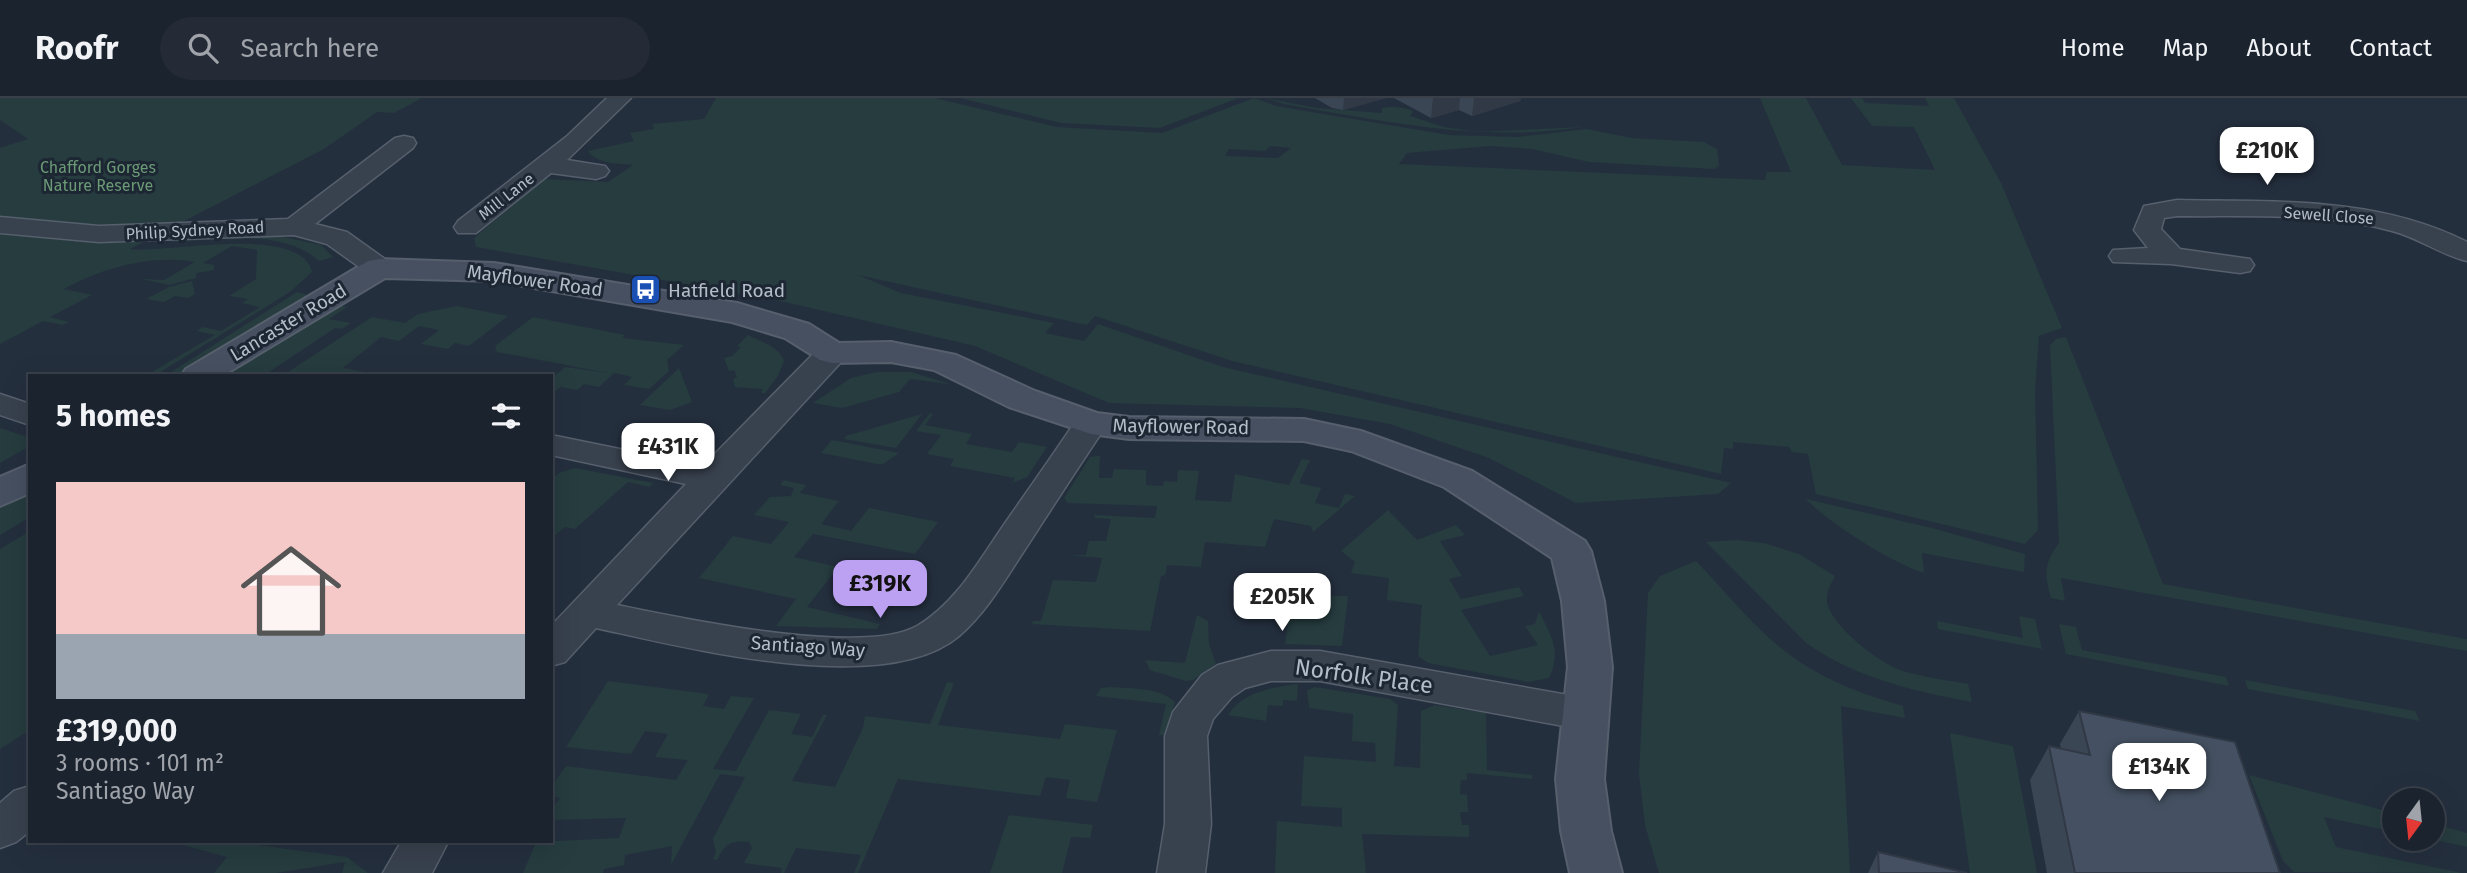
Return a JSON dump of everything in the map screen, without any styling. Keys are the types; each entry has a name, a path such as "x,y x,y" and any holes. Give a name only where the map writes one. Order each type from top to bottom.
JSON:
{"street":[{"name":"Mill Lane","path":"467,227 575,142 620,98"},
{"path":"295,226 404,143"},
{"name":"Mill Lane","path":"545,165 596,171"},
{"name":"Sewell Close","path":"2171,256 2147,230 2148,222 2153,212 2177,208 2374,217 2414,227 2467,253"},
{"name":"Philip Sydney Road","path":"0,225 99,234 295,226 337,238 379,268"},
{"path":"2123,256 2171,256 2240,265"},
{"name":"Mayflower Road","path":"379,268 435,267 494,272 737,313 797,331 832,352 891,352 944,362 1022,400 1091,423 1129,428 1304,430 1361,442 1458,479 1571,551 1583,601 1589,654 1580,779 1586,831 1596,873"},
{"name":"Lancaster Road","path":"201,374 379,268"},
{"path":"553,650 711,478 832,352"},
{"path":"0,404 28,414"},
{"name":"Santiago Way","path":"586,612 707,637 830,650 898,649 924,640 957,617 978,591 1091,423"},
{"path":"553,445 711,478"},
{"path":"0,494 28,477"},
{"name":"Norfolk Place","path":"1181,873 1188,824 1186,736 1194,712 1217,686 1232,676 1271,666 1320,666 1585,713"},
{"path":"0,829 28,806"},
{"path":"407,873 424,843"}],"green space":[{"name":"Chafford Gorges Nature Reserve","path":"0,98 422,98 394,113 377,112 324,149 130,249 230,244 284,248 302,257 312,272 290,292 157,374 148,374 215,335 197,331 202,327 221,331 260,307 242,303 248,299 229,296 256,279 257,250 232,246 203,263 214,265 214,270 196,273 196,278 169,285 141,279 164,280 195,262 145,261 94,275 64,289 92,295 50,317 69,322 63,325 43,321 0,344 0,148 28,139 0,120"},
{"path":"716,98 935,98 1057,127 1162,133 1254,98 1276,106 1449,135 1517,137 1587,129 1631,138 1704,142 1717,149 1719,166 1714,169 1589,162 1532,149 1491,146 1407,153 1399,164 1765,180 1767,172 1791,172 1760,98 1806,98 1842,165 1935,170 1914,127 1872,126 1851,98 1862,98 1865,103 1929,106 1925,98 1954,98 2001,183 2062,328 2039,336 2035,391 2038,530 2025,544 1816,494 1808,454 1792,452 1789,447 1733,442 1733,449 1724,448 1721,474 1232,361 1095,316 1087,325 858,275 901,293 1054,323 1045,333 1084,341 1098,324 1223,367 1731,483 1718,494 1576,503 1489,458 1390,424 1300,408 1109,403 975,346 776,300 476,247 474,238 544,179 608,182 633,165 603,161 588,151 634,141 630,133 654,129 652,124 704,119","holes":["1270,146 1291,148 1278,158 1225,156 1229,149 1265,151"]},
{"path":"961,98 1238,98 1160,128 1061,123"},
{"path":"1265,98 1316,108 1382,113 1382,108 1402,108 1413,111 1410,116 1444,127 1474,131 1396,123 1284,104"},
{"path":"1582,127 1507,133 1484,132"},
{"path":"270,234 321,245 333,257 319,261 287,244 249,238 172,242 177,236"},
{"path":"192,281 195,294 188,298 175,296 164,302 146,299 169,287"},
{"path":"297,292 307,295 184,374 168,374"},
{"path":"339,305 347,307 329,319 351,323 342,329 335,328 266,374 227,374"},
{"path":"457,306 508,316 469,346 455,343 448,349 421,344 439,330 419,326 399,341 381,337 343,368 374,374 285,374 372,317 405,323 418,314"},
{"path":"533,317 625,335 622,338 684,345 667,360 669,371 649,389 624,385 632,377 614,373 599,387 584,384 577,390 561,387 553,393 553,377 565,367 608,373 497,352 495,346"},
{"path":"748,335 774,348 784,361 778,376 765,393 761,393 763,389 735,387 733,379 737,377 734,370 729,371 724,358 732,356"},
{"path":"2066,337 2163,584 2467,639 2467,651 2061,578 2065,601 2051,598 2047,569 2050,557 2059,543 2050,345 2056,339"},
{"path":"679,368 692,402 670,410 640,405"},
{"path":"877,372 911,372 950,384 910,379 899,392 842,408 813,403 851,378"},
{"path":"930,413 933,414 925,425 972,434 966,444 1012,452 1019,442 1047,447 1027,477 1012,483 1015,478 950,466 954,459 927,454 941,435 916,431"},
{"path":"922,414 896,448 844,439 846,436"},
{"path":"0,428 28,437 28,447 0,463"},
{"path":"832,440 899,453 883,464 877,464 821,453"},
{"path":"1100,456 1099,478 1112,478 1114,469 1146,470 1146,485 1163,486 1164,481 1177,482 1178,470 1199,471 1195,500 1231,502 1235,474 1289,485 1302,459 1310,460 1299,483 1321,488 1315,503 1339,508 1345,494 1355,496 1313,532 1311,526 1274,519 1265,547 1205,542 1201,567 1167,565 1165,575 1161,576 1150,631 1032,624 1033,621 1041,621 1053,580 1096,582 1102,558 1067,555 1086,555 1089,541 1106,541 1111,519 1095,518 1094,515 1155,518 1157,506 1068,503 1064,498 1090,457"},
{"path":"575,468 653,483 649,487 628,482 575,529 565,527 553,537 553,479 559,473"},
{"path":"784,480 806,485 800,493 839,501 821,524 851,531 869,508 938,522 915,554 813,534 794,557 838,567 807,607 880,624 877,629 776,626 796,599 699,578 733,536 771,544 789,522 754,515 770,497 791,496 794,488 780,485"},
{"path":"28,491 28,518 0,535 0,507"},
{"path":"1806,499 1932,528 2025,554 2024,572 1922,553 1924,573 1896,561 1862,541 1829,519"},
{"path":"1388,510 1417,540 1456,525 1465,535 1440,541 1462,576 1449,579 1461,599 1519,587 1524,596 1461,610 1490,656 1538,645 1525,626 1535,624 1539,611 1555,651 1549,678 1528,682 1428,663 1418,656 1422,605 1387,600 1389,578 1351,573 1355,562 1341,551"},
{"path":"28,532 28,731 0,749 0,549"},
{"path":"1737,540 1764,543 1799,554 1835,576 1828,591 1827,602 1832,615 1848,634 1870,652 1900,670 1968,684 1972,702 1886,682 1845,665 1806,643 1706,542"},
{"path":"1696,561 1758,628 1785,652 1850,688 1903,706 1905,718 1841,706 1850,873 1659,873 1645,825 1639,774 1648,593 1660,576"},
{"path":"1292,595 1348,596 1342,646 1285,644"},
{"path":"1197,615 1208,621 1209,644 1216,664 1193,680 1186,681 1150,670 1145,660 1185,663"},
{"path":"2019,616 2035,619 2042,649 1938,629 1937,621 2023,638"},
{"path":"2059,624 2076,627 2082,650 2226,677 2229,686 2066,654"},
{"path":"2245,680 2415,711 2420,721 2248,689"},
{"path":"608,681 709,694 703,706 724,709 731,696 754,698 713,769 736,771 769,710 801,714 791,734 812,737 823,715 827,715 792,781 835,787 863,728 865,716 930,724 947,682 954,683 938,725 1060,739 1065,724 1117,730 1097,802 1066,798 1070,780 1046,777 1040,796 898,779 858,873 854,873 861,855 796,848 784,873 781,873 782,868 744,863 752,848 749,842 729,844 717,860 713,859 716,853 713,839 745,777 720,774 671,865 672,846 625,855 624,865 604,869 603,873 523,873 536,843 619,838 626,818 553,820 553,807 560,798 553,796 553,784 566,766 676,780 688,760 655,757 668,734 645,731 631,754 566,747"},
{"path":"1298,684 1297,701 1283,700 1283,706 1268,705 1266,721 1228,715 1241,701 1259,692"},
{"path":"1315,687 1390,699 1398,705 1394,766 1420,768 1421,711 1435,705 1486,713 1487,770 1532,775 1532,779 1467,773 1467,780 1461,780 1460,794 1467,795 1468,812 1460,812 1462,825 1469,825 1469,837 1362,834 1366,873 1275,873 1277,821 1342,827 1342,808 1301,806 1304,756 1376,762 1375,743 1352,741 1353,714 1309,708 1307,690"},
{"path":"1101,688 1153,691 1175,702 1164,735 1159,735 1166,704 1096,696"},
{"path":"1950,733 2013,746 2037,873 1970,873"},
{"path":"2249,775 2382,810 2382,829 2324,817 2336,847 2462,873 2294,872 2283,861"},
{"path":"1009,815 1093,825 1090,838 1071,837 1062,873 990,873"},
{"path":"2445,827 2467,833 2467,847 2445,842"},
{"path":"259,843 258,845 347,857 368,873 342,873 345,862 276,873 214,873 227,857 179,844"}],"building":[{"path":"2079,711 2235,742 2280,873 2075,873 2049,746 2090,755"},
{"path":"1878,852 1967,873 1879,873"}],"place":[{"name":"Hatfield Road","path":"645,290"}]}
